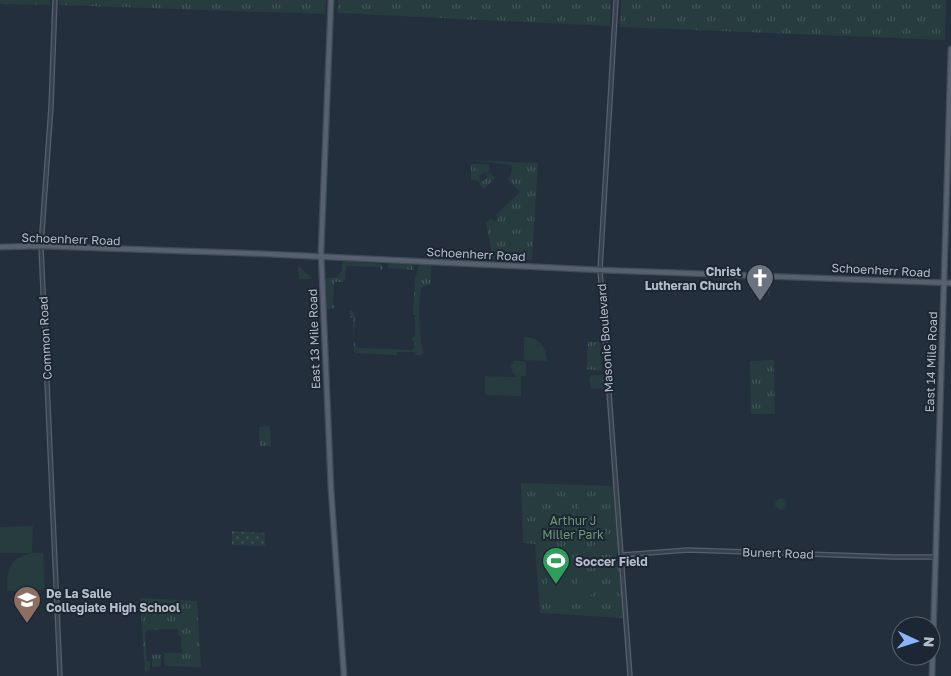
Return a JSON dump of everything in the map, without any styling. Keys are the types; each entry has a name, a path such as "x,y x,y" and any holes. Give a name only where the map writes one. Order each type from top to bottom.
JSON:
{"main road":[{"name":"East 13 Mile Road","path":"331,0 321,257 332,499 344,676"},
{"name":"East 14 Mile Road","path":"932,676 951,48"},
{"name":"Schoenherr Road","path":"0,247 41,246 600,270 951,282"}],"street":[{"name":"Common Road","path":"55,0 52,98 41,246 60,676"},
{"name":"Masonic Boulevard","path":"616,0 600,270 630,676"},
{"name":"Bunert Road","path":"621,555 690,550 935,557"}],"green space":[{"path":"0,0 50,0 50,5 0,4"},
{"path":"59,0 326,0 325,14 59,5"},
{"path":"338,0 611,0 610,26 338,13"},
{"path":"621,0 946,0 945,40 620,27"},
{"path":"468,160 538,163 532,260 493,259 486,223 491,218 496,221 498,218 496,215 520,192 508,179 511,175 512,165"},
{"path":"471,164 487,164 489,166 487,174 484,172 479,176 481,182 487,178 490,172 495,178 484,189 477,181 471,180"},
{"path":"342,262 381,264 383,268 381,270 380,267 346,266 345,280 343,282 334,282 333,305 335,306 333,309 327,309 326,280 327,278 336,278 342,270"},
{"path":"390,263 411,264 414,266 414,270 391,268 389,270 388,265"},
{"path":"419,265 431,266 431,283 421,288 420,296 419,320 423,353 416,355 415,352 397,352 396,355 354,353 353,318 350,317 350,311 354,315 354,340 358,348 412,350 414,348 415,341 412,340 412,337 415,337 415,315 413,315 415,279"},
{"path":"298,266 312,278 299,279"},
{"path":"754,278 769,280 770,298 767,290 764,290 764,299 758,299 757,292 751,293 752,280"},
{"path":"524,337 529,337 541,343 547,361 524,359"},
{"path":"588,342 600,342 602,371 587,369"},
{"path":"774,360 775,414 751,414 750,361"},
{"path":"514,361 524,361 526,363 526,375 521,377 521,396 485,395 485,376 517,377 512,372 511,366"},
{"path":"592,375 603,375 604,389 591,389 589,378"},
{"path":"270,426 271,446 260,446 259,427"},
{"name":"Arthur J Miller Park","path":"612,474 619,551 617,559 619,559 624,618 540,613 535,544 523,543 521,483 612,486"},
{"path":"779,498 783,498 787,504 783,510 779,510 775,506 775,502"},
{"path":"584,499 590,505 584,511 578,505"},
{"path":"33,526 32,553 0,553 0,527"},
{"path":"232,531 265,533 265,546 232,545"},
{"path":"32,553 43,553 45,588 43,590 7,591 11,565 19,558"},
{"name":"Soccer Field","path":"564,567 566,601 549,602 546,568"},
{"path":"582,575 599,576 599,581 597,589 591,595 579,599 578,579"},
{"path":"140,598 197,601 201,667 165,666 164,653 182,653 181,637 178,635 178,629 147,630 145,633 147,661 150,661 150,669 144,674"},
{"path":"153,654 161,655 161,666 152,667"}],"place":[{"name":"Christ Lutheran Church","path":"760,302"},
{"name":"Soccer Field","path":"556,585"},
{"name":"De La Salle Collegiate High School","path":"27,624"}]}
